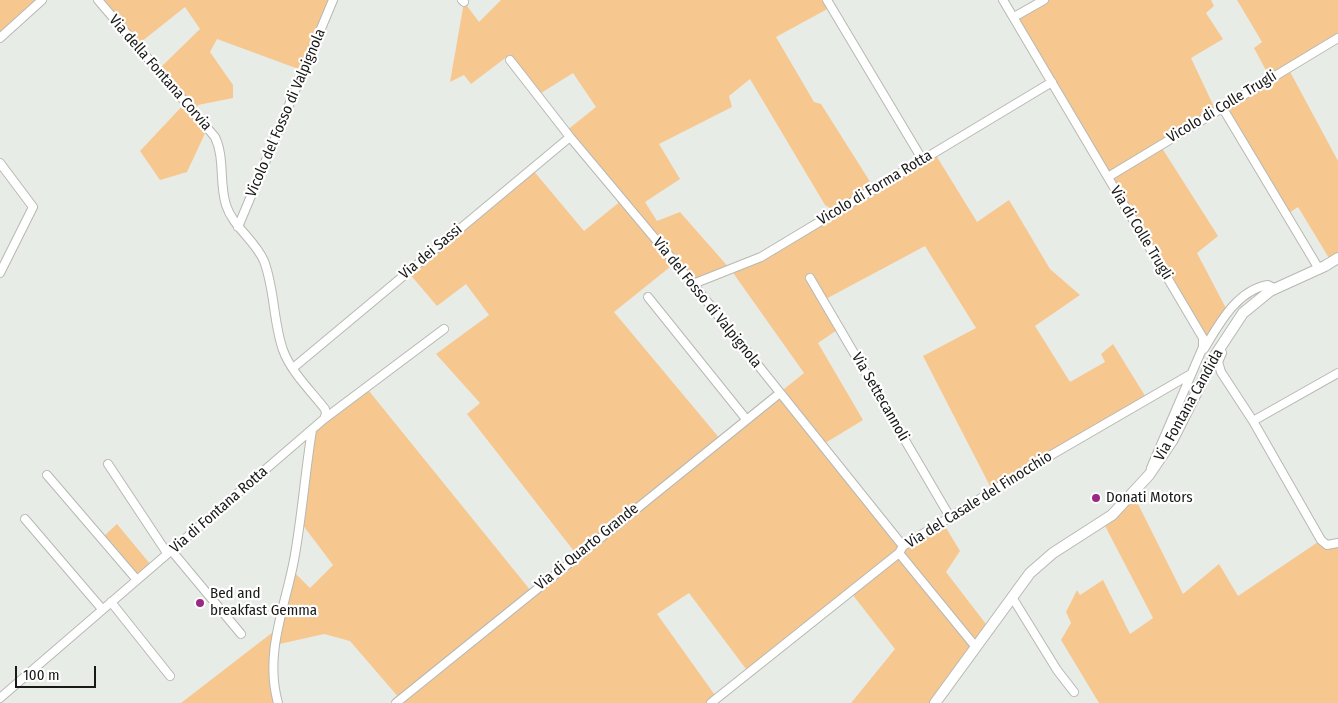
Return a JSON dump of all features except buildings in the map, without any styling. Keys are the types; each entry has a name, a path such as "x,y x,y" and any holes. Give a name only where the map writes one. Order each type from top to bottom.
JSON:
{"main road":[{"name":"Via Fontana Candida","path":"936,703 1012,597 1037,566 1112,515 1149,475 1172,441 1216,354 1239,317 1254,302 1274,288 1319,270 1338,258"}],"street":[{"path":"0,38 42,0"},
{"name":"Via della Fontana Corvia","path":"98,0 213,134 219,149 225,203 238,227 256,248 265,264 281,342 292,368 325,410 324,419"},
{"name":"Vicolo del Fosso di Valpignola","path":"238,227 333,0"},
{"path":"827,0 922,159"},
{"name":"Via di Colle Trugli","path":"1003,0 1202,335 1204,345 1159,445 1149,475"},
{"path":"1014,17 1044,0"},
{"name":"Vicolo di Colle Trugli","path":"1108,177 1338,38"},
{"name":"Via del Fosso di Valpignola","path":"510,60 570,137 693,284 780,393 976,646"},
{"name":"Vicolo di Forma Rotta","path":"693,284 761,257 1052,82"},
{"path":"1222,107 1319,270"},
{"name":"Via dei Sassi","path":"292,368 570,137"},
{"path":"0,163 33,207 0,273"},
{"name":"Via Settecannoli","path":"810,278 950,517"},
{"path":"1198,359 1221,322 1238,302 1261,287 1268,285 1274,288"},
{"path":"648,297 746,419"},
{"path":"1239,317 1237,330 1221,354 1218,363 1221,372 1253,422 1325,544 1338,543"},
{"name":"Via di Fontana Rotta","path":"0,698 324,419 444,329"},
{"path":"1253,422 1338,373"},
{"name":"Via del Casale del Finocchio","path":"711,703 901,549 950,517 1191,374"},
{"name":"Via di Quarto Grande","path":"396,703 780,393"},
{"path":"278,703 274,677 276,637 294,558 312,430"},
{"path":"108,464 169,552 241,634"},
{"path":"47,475 137,580"},
{"path":"25,519 102,610"},
{"path":"1012,597 1057,670 1074,692"},
{"path":"111,602 170,676"}],"shaded area":[{"path":"0,0 42,0 0,38"},
{"path":"98,0 333,0 304,71 217,39 210,52 233,85 233,98 198,105 195,113 208,127 187,172 160,180 140,151 186,102 158,70 200,29 185,7 136,46"},
{"path":"501,0 827,0 831,7 776,37 814,102 821,104 874,188 934,152 977,222 1009,200 1050,269 1080,295 1035,326 1070,382 1105,362 1101,354 1113,344 1147,399 992,490 923,356 976,328 925,246 824,300 840,328 818,343 863,420 822,445 903,546 942,521 960,551 946,572 989,628 935,703 851,703 895,649 852,594 749,673 689,593 657,614 717,698 711,703 396,703 400,699 350,641 324,634 275,645 292,570 310,588 333,565 299,520 312,430 324,419 369,391 531,591 577,555 467,414 480,403 436,354 489,315 466,284 437,306 408,272 532,169 584,231 622,200 566,131 596,107 573,73 538,95 508,56 471,84 464,75 450,82 464,2 479,22","holes":["750,79 825,205 835,211 731,270 680,212 657,221 645,202 680,179 659,144 732,107 729,96","675,263 693,284 731,270 804,373 721,440 614,312"]},
{"path":"1044,0 1211,0 1214,6 1206,13 1223,39 1191,58 1216,111 1160,145 1218,236 1197,253 1228,312 1204,340 1014,17"},
{"path":"1237,0 1338,0 1338,38 1288,68 1338,161 1338,258 1332,263 1298,207 1286,215 1222,107 1270,78 1254,48 1262,42"},
{"path":"1133,494 1183,594 1219,564 1238,596 1321,540 1338,543 1338,703 1099,703 1061,640 1071,623 1066,612 1077,590 1080,595 1103,580 1130,634 1153,618 1103,522"},
{"path":"117,524 151,565 138,576 104,536"},
{"path":"273,632 271,676 274,703 181,703"}],"place":[{"name":"Donati Motors","path":"1096,498"},
{"name":"Bed and breakfast Gemma","path":"200,603"}]}
